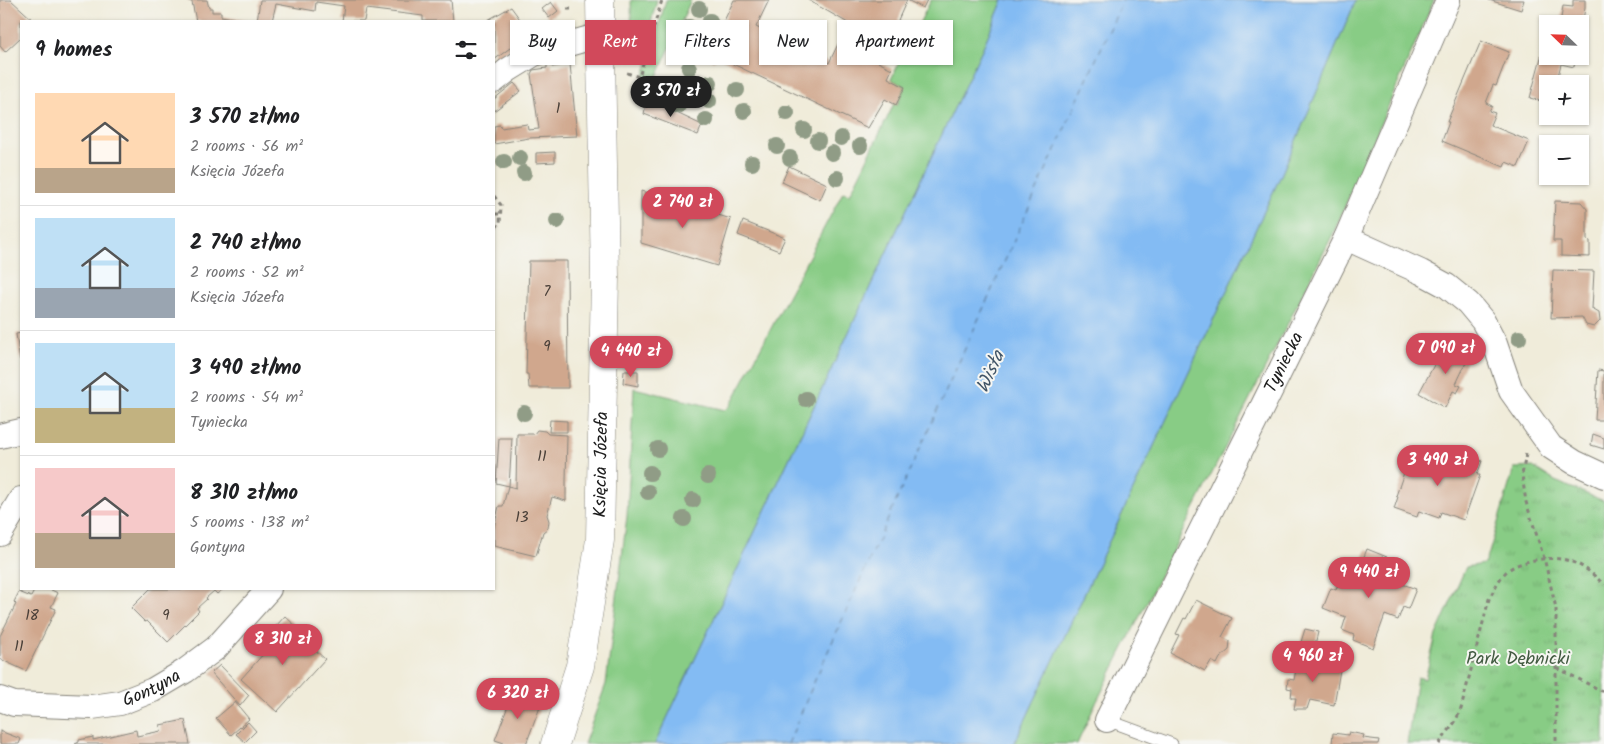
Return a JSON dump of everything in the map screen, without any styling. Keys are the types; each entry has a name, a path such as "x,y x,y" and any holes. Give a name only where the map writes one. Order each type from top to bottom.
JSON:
{"street":[{"name":"Księcia Józefa","path":"600,0 600,20"},
{"name":"Tyniecka","path":"1107,720 1346,238 1448,0"},
{"path":"495,80 534,54 585,39"},
{"name":"Księcia Józefa","path":"555,744 580,666 600,540 605,276 601,65"},
{"path":"1346,238 1421,272 1447,286 1468,302 1483,321 1495,344 1511,391 1551,446 1574,462 1604,476"},
{"path":"0,436 20,431"},
{"path":"0,534 20,501"},
{"name":"Gontyna","path":"0,699 14,704 92,707 120,703 153,690 185,671 216,648 268,590"}],"lane":[{"path":"1107,720 1172,744"}],"path":[{"path":"639,77 662,0"},
{"path":"495,197 501,205 500,224 495,227"},
{"path":"495,214 500,214"},
{"path":"1533,422 1522,475 1526,502 1544,558 1556,608 1556,744"},
{"path":"1439,744 1455,722 1460,710 1489,599 1507,571 1520,563 1544,558 1561,558 1576,562 1592,573 1604,585"},
{"path":"1557,668 1604,692"}],"green space":[{"path":"631,0 657,0 652,20 631,20"},
{"path":"666,0 691,0 682,20 666,20 666,56 648,97 639,93 647,65 656,65 656,34"},
{"path":"931,0 1003,0 985,43 655,744 584,744 606,684 627,516 634,388 725,410 730,406 843,192 850,194 894,104 897,105 905,87 891,79 898,65 953,65 953,20 921,20"},
{"path":"1356,0 1434,0 1333,234 1077,744 1014,744 1282,173"},
{"name":"Park Dębnicki","path":"1533,467 1555,481 1604,501 1604,744 1407,744 1417,677 1425,679 1436,635 1466,567 1484,564 1514,468"}],"water":[{"name":"Wisła","path":"1003,0 1356,0 1282,173 1014,744 655,744 985,43"}],"building":[{"path":"0,0 11,0 33,20 20,20 20,38 5,52 0,46"},
{"path":"186,0 207,0 209,8 212,8 212,12 221,12 221,16 243,20 196,20 192,2"},
{"path":"260,0 451,0 453,20 423,20 423,16 366,9 364,20 342,20 344,6 316,2 315,11 276,4 272,20 257,20"},
{"path":"734,0 769,0 756,27 759,28 759,65 827,65 837,46 837,65 884,65 892,69 888,78 905,87 896,105 885,99 868,128 735,65 749,65 749,20 724,20"},
{"path":"808,0 907,0 898,20 843,20"},
{"path":"907,0 927,0 923,8"},
{"path":"1489,0 1524,0 1521,10"},
{"path":"1573,0 1585,0 1584,15 1562,15 1563,6 1573,7"},
{"path":"551,2 558,11 549,18 542,9"},
{"path":"511,7 520,20 510,20 510,48 495,59 495,20 488,20"},
{"path":"1481,41 1509,52 1496,86 1493,85 1486,103 1492,106 1489,111 1495,113 1490,125 1529,141 1518,167 1506,162 1504,167 1442,141 1449,122 1447,122"},
{"path":"547,65 552,65 552,67 570,65 577,136 529,138 495,144 495,126 500,125 501,128 527,124 528,130 539,129 531,74 533,70 547,68"},
{"path":"1539,65 1561,65 1558,75 1539,75 1539,100 1530,98"},
{"path":"514,83 521,91 495,110 495,98"},
{"path":"647,99 702,125 698,135 644,114"},
{"path":"555,152 555,162 536,163 536,153"},
{"path":"789,166 827,184 820,200 782,182"},
{"path":"641,191 731,219 717,266 641,243"},
{"path":"1555,201 1581,202 1587,209 1587,240 1590,241 1590,257 1561,256 1561,241 1553,241"},
{"path":"743,221 785,238 779,251 738,235"},
{"path":"529,261 567,261 568,388 529,388 528,374 526,374"},
{"path":"1553,270 1594,271 1592,309 1599,313 1600,321 1594,327 1586,325 1582,317 1551,318"},
{"path":"20,333 20,360 16,334"},
{"path":"1450,342 1471,352 1456,384 1461,386 1457,393 1453,391 1445,408 1419,393 1441,352 1444,353"},
{"path":"1598,370 1604,371 1604,420 1595,420"},
{"path":"624,371 638,371 638,386 623,383"},
{"path":"550,420 567,421 567,432 549,432"},
{"path":"537,430 545,431 548,434 567,435 566,501 552,497 547,515 549,521 548,528 543,532 536,556 495,546 495,523 499,506 503,506 508,486 516,488 517,434 534,434"},
{"path":"1593,434 1604,438 1604,449 1591,445"},
{"path":"499,438 512,438 509,486 496,483"},
{"path":"1411,452 1439,461 1438,463 1454,469 1461,453 1482,461 1477,475 1480,475 1464,520 1441,512 1439,518 1419,511 1417,517 1394,509 1398,497 1396,496"},
{"path":"1367,549 1387,557 1385,562 1397,567 1392,580 1416,589 1408,609 1403,607 1398,620 1385,615 1373,648 1353,640 1354,635 1342,630 1346,617 1323,608 1331,588 1336,590 1341,576 1354,582"},
{"path":"34,590 51,590 58,593 51,607 56,609 26,671 0,659 0,636 16,604 14,602 19,592 31,597"},
{"path":"149,590 222,590 217,594 214,591 206,598 197,608 199,611 168,642 131,608"},
{"path":"1196,600 1232,618 1222,637 1230,641 1229,650 1220,658 1217,664 1211,661 1205,671 1170,653 1179,635 1176,634"},
{"path":"285,616 301,631 298,635 325,659 277,712 241,679 274,642 267,636"},
{"path":"1305,629 1318,632 1315,645 1301,642"},
{"path":"1299,653 1317,654 1315,666 1340,670 1334,705 1310,700 1307,709 1294,709 1296,698 1291,698 1292,689 1287,688 1288,679 1294,680"},
{"path":"220,665 249,695 240,706 211,673"},
{"path":"513,693 542,702 526,744 507,744 495,740"},
{"path":"235,702 249,719 231,735 216,718"},
{"path":"185,720 190,744 75,744 79,740 93,737 93,740 136,730 137,736 161,731 160,725"},
{"path":"248,722 256,731 245,742 236,734"},
{"path":"0,731 21,739 19,744 0,744"},
{"path":"1349,732 1364,735 1363,738 1379,740 1378,744 1332,744 1333,733 1348,735"}],"ferry route":[{"path":"788,744 815,680 1123,0"}]}
